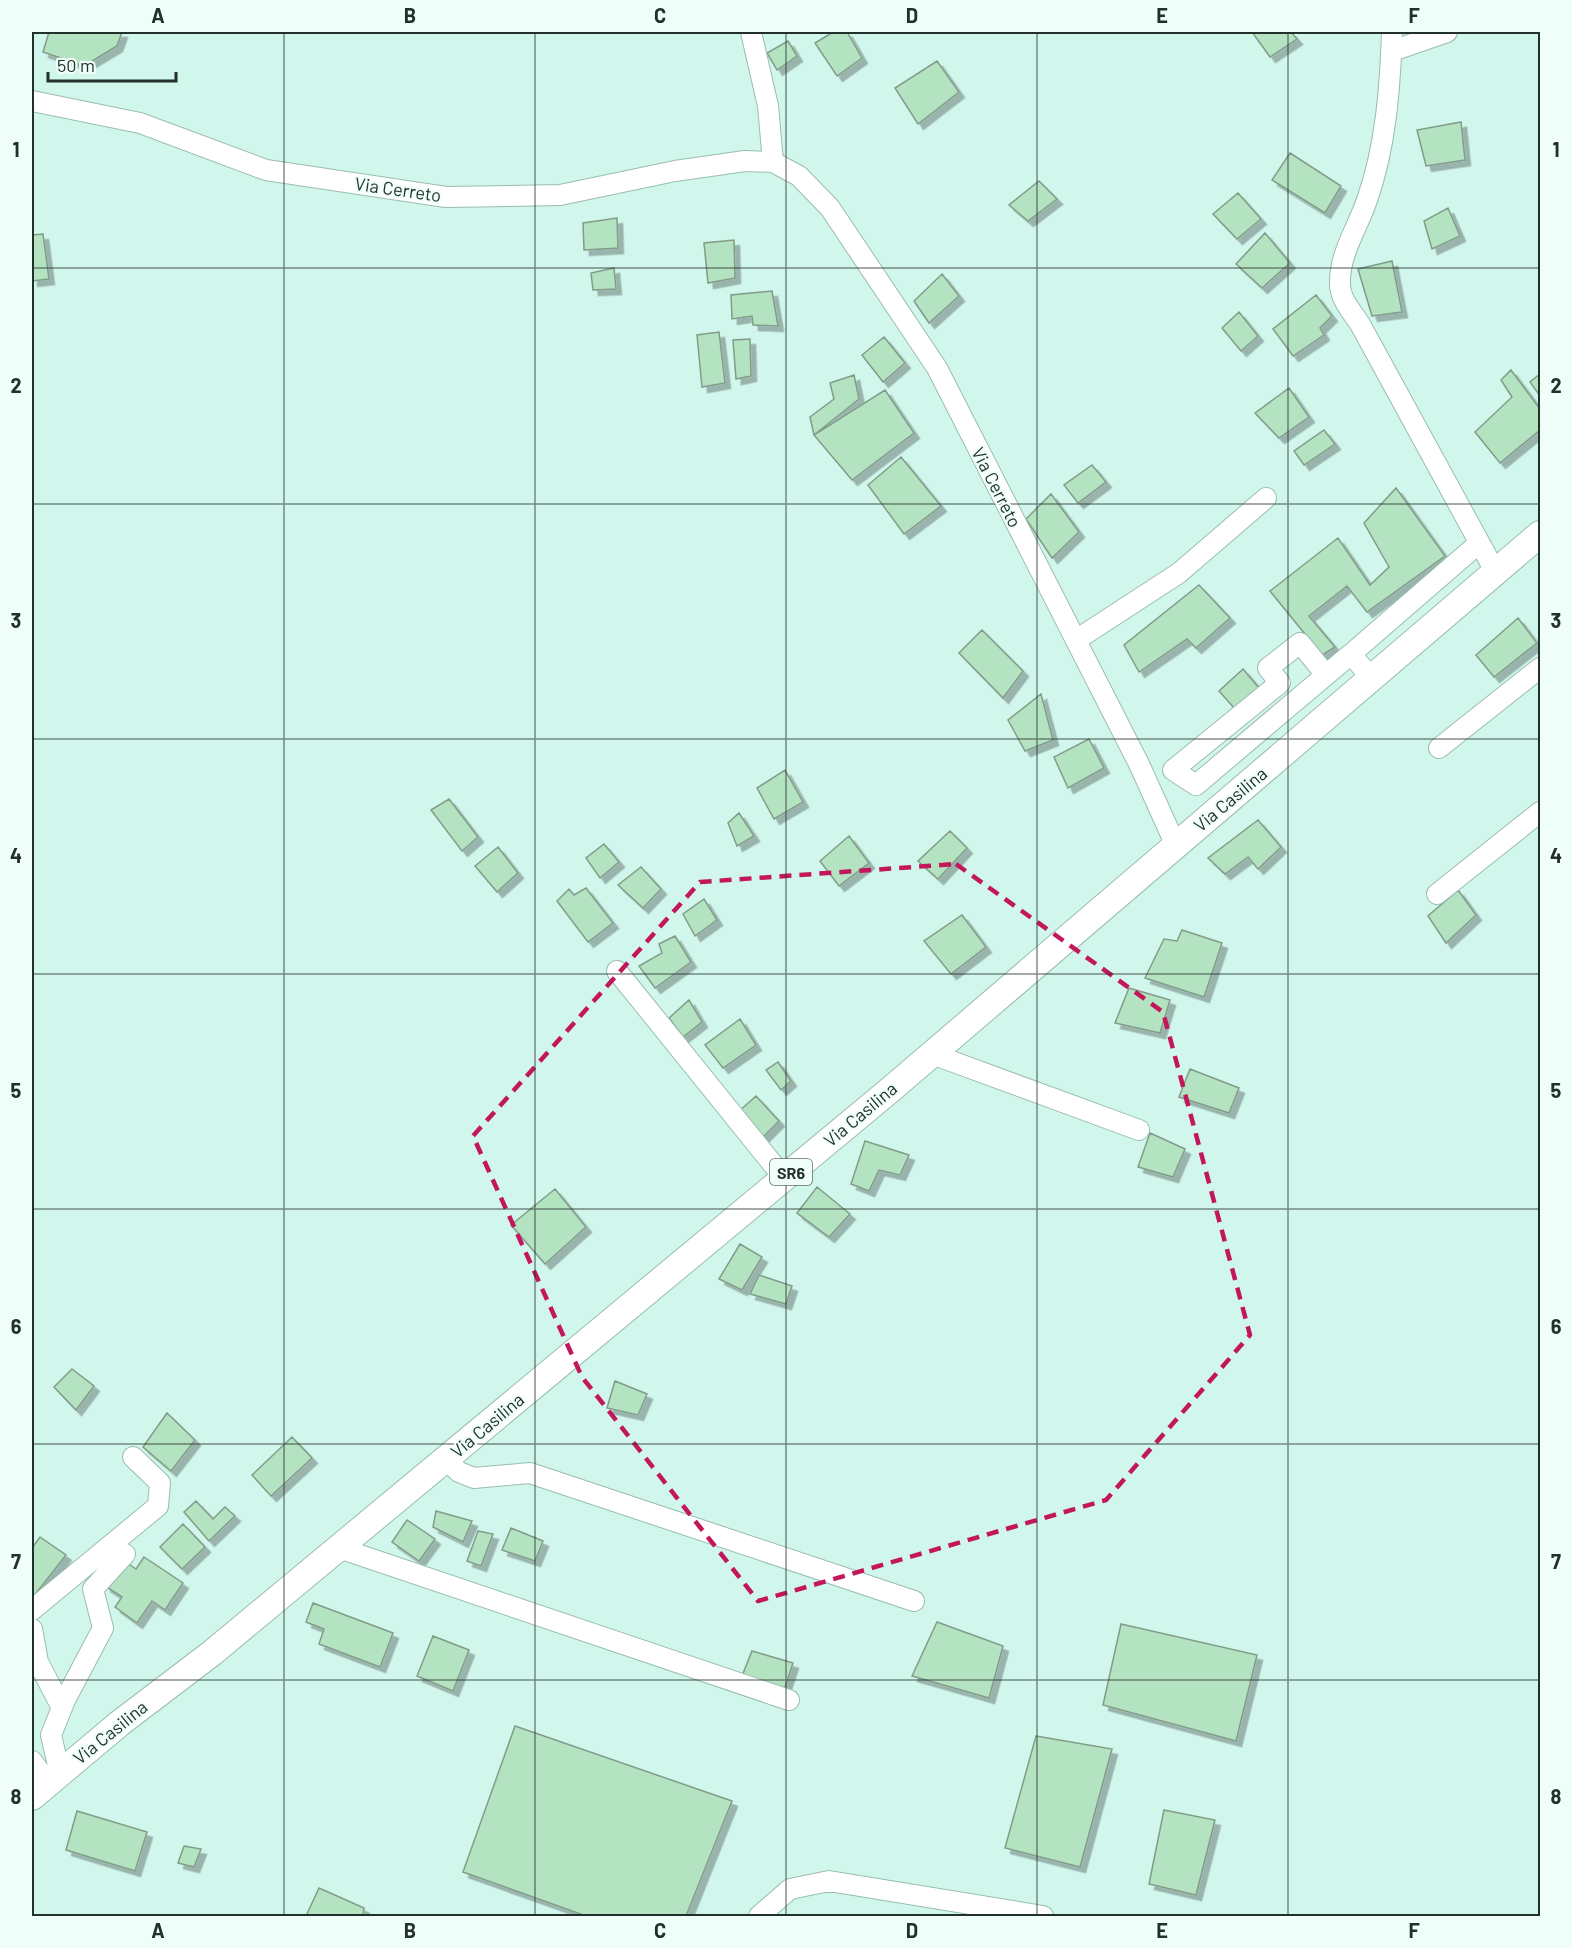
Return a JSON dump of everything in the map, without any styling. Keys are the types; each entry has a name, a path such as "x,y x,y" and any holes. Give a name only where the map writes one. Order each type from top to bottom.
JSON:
{"main road":[{"name":"Via Casilina","path":"46,1784 120,1723 212,1653 784,1178 1540,534"}],"street":[{"path":"752,32 768,106 773,162"},
{"path":"1447,32 1392,41 1389,99 1381,146 1368,200 1341,271 1341,291 1342,297 1360,324 1478,544 1496,573"},
{"name":"Via Cerreto","path":"32,101 140,123 266,170 446,197 560,195 675,171 745,161 773,162 799,176 830,208 937,368 1139,764 1176,846"},
{"path":"1076,640 1179,573 1266,498"},
{"path":"1326,675 1300,643 1268,668 1281,683 1173,770 1196,786 1351,654 1478,544"},
{"path":"1351,654 1372,679"},
{"path":"1438,748 1540,668"},
{"path":"1437,894 1540,812"},
{"path":"617,971 784,1178"},
{"path":"932,1054 1139,1130"},
{"path":"32,1610 158,1506 160,1483 133,1457"},
{"path":"445,1459 459,1472 474,1478 530,1473 914,1601"},
{"path":"339,1548 789,1700"},
{"path":"46,1784 51,1735 62,1708 103,1628 93,1589 125,1554"},
{"path":"32,1629 34,1652 62,1708"},
{"path":"32,1761 36,1764 46,1784"},
{"path":"759,1917 790,1889 829,1881 1043,1917"}],"highlighted area":[{"path":"956,864 1163,1012 1250,1335 1106,1500 758,1601 582,1377 473,1136 700,882"}],"building":[{"path":"49,32 122,32 117,46 84,66 43,52"},
{"path":"833,32 847,32 862,58 837,76 815,43"},
{"path":"1252,32 1291,32 1297,39 1270,57"},
{"path":"788,41 797,56 777,70 767,53"},
{"path":"937,61 959,92 918,124 895,88"},
{"path":"1461,122 1465,160 1426,166 1417,130"},
{"path":"1290,153 1341,186 1325,213 1272,180"},
{"path":"1039,181 1057,199 1028,221 1009,205"},
{"path":"1238,193 1261,219 1237,239 1213,214"},
{"path":"1448,208 1460,236 1432,249 1424,221"},
{"path":"617,218 618,248 584,250 583,223"},
{"path":"1265,233 1290,263 1262,288 1236,264"},
{"path":"43,234 49,279 32,281 32,235"},
{"path":"734,240 735,278 708,283 704,243"},
{"path":"1392,261 1402,312 1372,316 1358,269"},
{"path":"614,268 616,289 593,290 591,273"},
{"path":"942,274 959,296 929,323 914,301"},
{"path":"772,291 778,326 753,325 752,316 732,319 731,295"},
{"path":"1316,295 1332,316 1320,328 1324,335 1293,356 1273,329"},
{"path":"1239,312 1258,336 1241,351 1222,328"},
{"path":"719,332 725,383 702,387 697,335"},
{"path":"884,337 905,363 883,382 862,355"},
{"path":"750,339 751,376 736,379 733,340"},
{"path":"1511,370 1540,409 1540,430 1500,463 1475,432 1512,397 1501,380"},
{"path":"1540,374 1540,396 1530,382"},
{"path":"854,375 859,399 814,435 810,417 834,399 830,383"},
{"path":"1289,388 1309,417 1279,438 1255,413"},
{"path":"885,390 914,433 852,480 814,435"},
{"path":"1324,430 1335,444 1304,465 1294,451"},
{"path":"901,457 941,506 904,534 868,485"},
{"path":"1092,465 1106,482 1078,503 1064,485"},
{"path":"1396,488 1445,556 1367,612 1347,586 1309,616 1335,647 1322,655 1270,591 1338,538 1370,585 1389,567 1364,523"},
{"path":"1051,494 1079,532 1052,558 1026,519"},
{"path":"1199,585 1230,618 1196,648 1187,639 1139,672 1124,645"},
{"path":"1518,618 1537,643 1494,677 1476,655"},
{"path":"982,630 1023,671 1003,698 959,653"},
{"path":"1243,669 1259,688 1235,709 1219,691"},
{"path":"1041,694 1053,740 1025,751 1008,720"},
{"path":"1089,739 1104,768 1068,788 1054,757"},
{"path":"785,770 803,802 774,819 757,788"},
{"path":"449,799 478,837 462,851 431,810"},
{"path":"739,813 754,836 737,846 728,823"},
{"path":"1258,820 1281,847 1258,869 1248,857 1225,874 1208,858"},
{"path":"950,831 967,848 938,879 918,861"},
{"path":"849,836 869,863 839,886 820,861"},
{"path":"604,844 619,862 600,878 586,858"},
{"path":"498,847 518,873 497,892 475,866"},
{"path":"641,867 661,889 643,908 618,885"},
{"path":"586,888 613,923 588,942 557,901 569,889 574,895"},
{"path":"1458,890 1476,915 1446,943 1428,916"},
{"path":"704,899 717,920 695,936 683,914"},
{"path":"962,915 986,947 951,974 924,941"},
{"path":"1182,930 1222,943 1204,997 1145,978 1164,939 1177,941"},
{"path":"675,936 691,962 655,988 639,966 662,953 659,944"},
{"path":"1129,988 1170,1000 1160,1033 1115,1023"},
{"path":"689,1000 702,1022 683,1037 669,1018"},
{"path":"740,1019 756,1045 723,1068 705,1045"},
{"path":"778,1062 791,1081 781,1090 766,1070"},
{"path":"1190,1069 1239,1088 1229,1113 1179,1097"},
{"path":"756,1096 779,1121 761,1139 737,1113"},
{"path":"1150,1133 1185,1149 1173,1177 1138,1167"},
{"path":"865,1141 909,1155 900,1175 879,1170 869,1191 851,1184"},
{"path":"817,1187 850,1214 829,1237 797,1213"},
{"path":"555,1189 586,1227 545,1264 511,1225"},
{"path":"740,1244 762,1257 742,1290 719,1279"},
{"path":"759,1275 792,1286 786,1304 750,1294"},
{"path":"72,1369 94,1386 76,1410 54,1387"},
{"path":"615,1381 647,1394 638,1415 607,1408"},
{"path":"167,1413 195,1440 171,1471 143,1447"},
{"path":"292,1437 312,1458 271,1496 252,1475"},
{"path":"196,1501 213,1519 225,1507 235,1516 209,1541 184,1512"},
{"path":"436,1511 472,1521 463,1542 433,1527"},
{"path":"407,1520 435,1539 419,1561 392,1542"},
{"path":"183,1524 205,1547 182,1569 160,1547"},
{"path":"511,1528 543,1541 535,1561 502,1550"},
{"path":"478,1531 493,1534 481,1566 467,1561"},
{"path":"40,1537 66,1555 33,1597 32,1548"},
{"path":"144,1557 183,1583 165,1610 152,1601 137,1623 115,1607 122,1597 105,1586 123,1560 136,1569"},
{"path":"313,1603 393,1633 380,1667 319,1644 324,1629 306,1622"},
{"path":"937,1622 1003,1646 989,1698 912,1676"},
{"path":"1121,1624 1257,1655 1236,1741 1103,1705"},
{"path":"433,1636 469,1650 453,1691 417,1676"},
{"path":"752,1651 793,1663 784,1690 742,1676"},
{"path":"515,1726 732,1801 686,1916 586,1916 463,1872"},
{"path":"1036,1736 1112,1749 1080,1867 1005,1848"},
{"path":"1164,1810 1215,1820 1196,1895 1149,1884"},
{"path":"77,1811 147,1832 135,1871 66,1850"},
{"path":"184,1846 201,1849 194,1867 178,1863"},
{"path":"319,1888 364,1908 363,1916 306,1916"}]}
